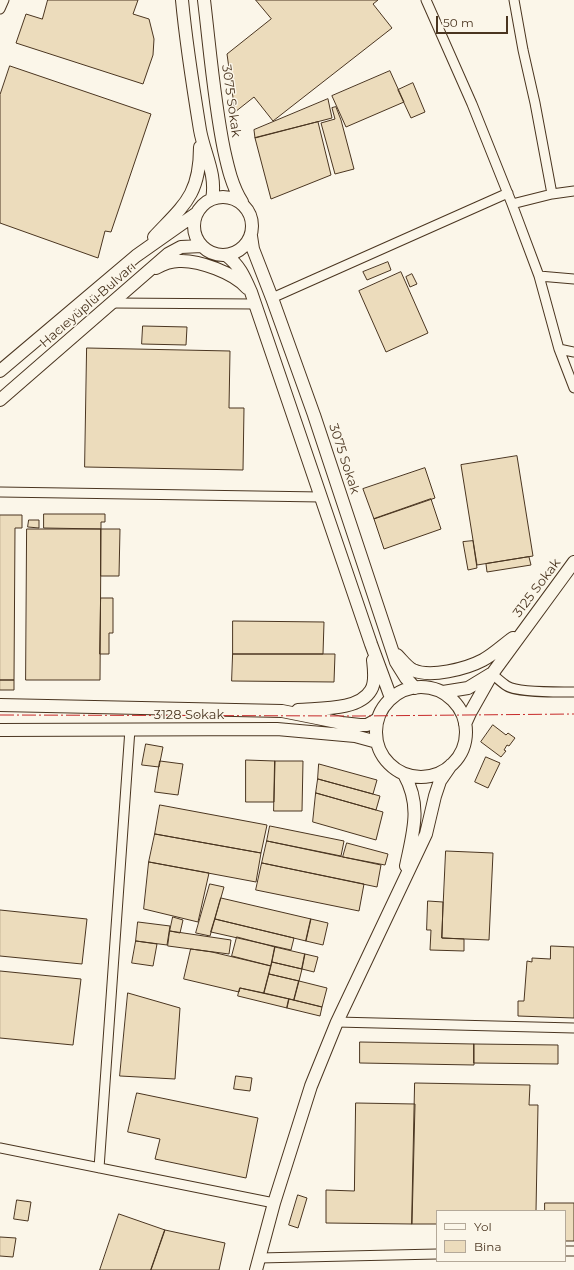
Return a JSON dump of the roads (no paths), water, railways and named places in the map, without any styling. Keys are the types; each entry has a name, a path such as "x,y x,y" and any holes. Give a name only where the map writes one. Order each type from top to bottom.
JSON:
{"street":[{"path":"0,9 4,0"},
{"path":"136,256 186,202 197,180 200,160 200,132 182,0"},
{"name":"3075 Sokak","path":"204,0 219,124 230,174 236,193 242,202"},
{"path":"426,0 472,104 508,193 539,276 559,350 574,388"},
{"path":"514,0 552,194"},
{"path":"200,132 214,181 212,199"},
{"path":"512,204 552,194 574,191"},
{"path":"272,298 508,193"},
{"path":"226,197 242,202 252,218 252,227 251,236 242,249 226,255 217,255 202,246 197,239 194,230 197,213 202,206 212,199 226,197"},
{"name":"Hacıeyüplü Bulvarı","path":"0,371 136,256 197,213"},
{"name":"3075 Sokak","path":"251,236 253,249 314,415 392,650 401,671 415,688"},
{"name":"Hacıeyüplü Bulvarı","path":"0,400 171,252 181,247 202,246"},
{"path":"226,255 238,266 245,277 251,292 371,644 391,698"},
{"path":"145,275 164,264 180,261 212,268 233,277 241,282 251,292"},
{"path":"539,276 574,279"},
{"path":"112,303 255,304"},
{"path":"559,350 574,352"},
{"path":"0,492 321,497"},
{"name":"3125 Sokak","path":"466,724 470,713 492,674 574,562"},
{"name":"3125 Sokak","path":"392,650 414,670 429,674 460,668 482,660 522,632"},
{"name":"3128 Sokak","path":"0,705 282,711 344,706 356,704 365,698 372,690 374,676 371,644"},
{"path":"492,674 508,687 529,691 574,692"},
{"name":"3125 Sokak","path":"443,692 468,688 492,674"},
{"path":"256,1270 274,1203 311,1086 336,1022 426,834 434,796 440,780 460,754 465,740 466,724 460,710 451,698 443,692 423,687 408,689 391,698 384,707 378,719 377,742 387,761 404,774 413,794 415,817 414,829 402,883"},
{"path":"99,1168 131,708"},
{"name":"3128 Sokak","path":"282,711 342,723 360,725 367,725 378,719"},
{"name":"3128 Sokak","path":"0,730 277,729 355,736 377,742"},
{"path":"404,774 425,776 439,773 451,765"},
{"path":"336,1022 574,1028"},
{"path":"0,1148 274,1203"},
{"path":"259,1258 436,1254"}]}
